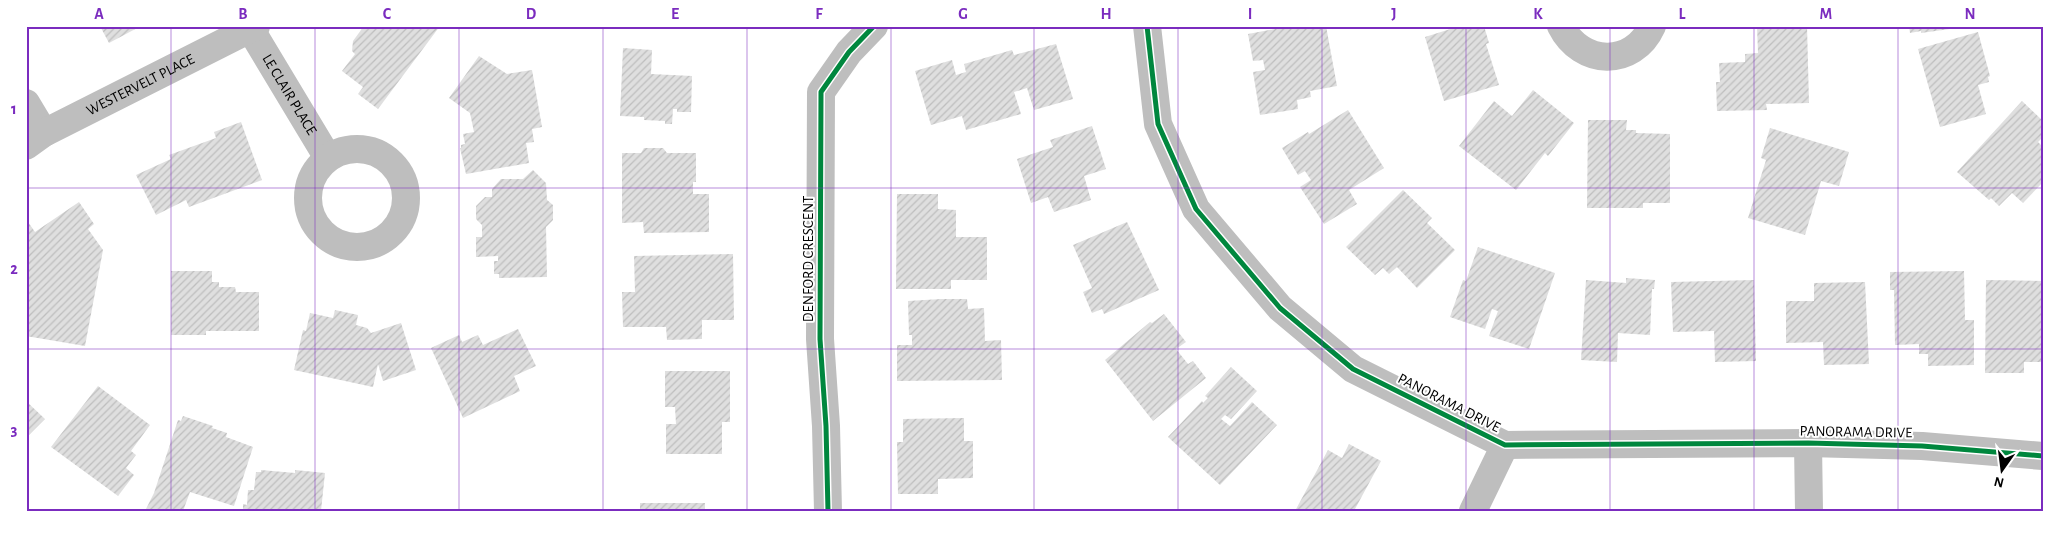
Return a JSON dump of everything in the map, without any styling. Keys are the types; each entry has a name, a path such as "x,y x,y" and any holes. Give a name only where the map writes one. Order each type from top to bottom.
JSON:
{"street":[{"name":"DENFORD CRESCENT","path":"828,511 826,426 820,339 821,92 848,52 874,26"},
{"name":"PANORAMA DRIVE","path":"1147,26 1158,124 1196,209 1280,308 1353,369 1505,445 1808,443 1922,446 2043,456"},
{"path":"1561,26 1568,39 1585,52 1607,57 1629,52 1646,38 1652,26"},
{"name":"WESTERVELT PLACE","path":"35,140 254,28"},
{"name":"LE CLAIR PLACE","path":"254,28 328,158"},
{"path":"26,103 35,140"},
{"path":"1808,443 1809,511"},
{"path":"1473,511 1505,445"}],"building":[{"path":"100,26 141,26 109,43"},
{"path":"364,26 440,26 378,109 358,94 363,87 342,71 355,54 352,51 353,41"},
{"path":"1291,26 1326,26 1337,86 1310,91 1311,97 1297,100 1298,109 1260,115 1253,72 1265,70 1263,60 1253,61 1248,34"},
{"path":"1460,26 1484,26 1489,43 1486,44 1499,85 1444,101 1425,37"},
{"path":"1757,26 1807,26 1809,103 1766,104 1767,110 1717,111 1716,82 1720,82 1719,63 1745,62 1745,54 1758,53"},
{"path":"1909,26 1964,26 1964,27 1910,33"},
{"path":"1978,32 1990,76 1988,77 1989,82 1978,85 1986,114 1940,127 1918,49"},
{"path":"1056,44 1073,99 1034,110 1027,88 1014,92 1021,114 966,130 962,116 931,125 915,71 952,60 956,75 966,72 964,64 1012,50 1014,55"},
{"path":"623,48 652,50 651,74 692,76 691,112 677,112 677,109 673,109 672,124 665,124 665,121 644,120 644,117 620,116"},
{"path":"479,56 507,74 532,70 542,127 532,129 534,142 526,143 529,163 466,174 460,148 461,145 465,144 463,134 474,132 470,113 449,98"},
{"path":"1533,90 1574,123 1548,156 1545,153 1516,190 1459,146 1494,101 1512,116"},
{"path":"2022,101 2043,121 2043,137 2038,142 2043,147 2043,182 2023,203 2012,193 1999,206 1991,198 1989,200 1957,172"},
{"path":"1348,110 1384,168 1349,190 1357,204 1324,224 1300,187 1311,180 1305,171 1298,175 1282,148"},
{"path":"1588,120 1627,120 1626,130 1636,130 1636,133 1670,134 1670,203 1643,203 1643,208 1587,208"},
{"path":"241,122 262,180 189,207 186,200 156,215 136,175 171,159 169,155 216,138 214,132"},
{"path":"1092,126 1106,169 1084,176 1091,200 1054,212 1048,197 1031,203 1017,159 1053,147 1050,140"},
{"path":"1770,128 1849,152 1839,186 1821,181 1805,235 1748,218 1766,160 1761,158"},
{"path":"644,148 663,148 667,153 696,153 696,182 693,182 693,194 709,194 709,232 644,233 643,222 622,223 622,153 641,153"},
{"path":"533,170 546,183 547,200 553,205 553,220 546,227 547,277 499,278 499,274 494,274 494,261 498,261 498,256 476,257 476,237 482,237 482,225 476,219 476,206 485,197 492,197 492,189 501,179 523,179"},
{"path":"1403,190 1432,218 1427,223 1455,250 1417,288 1397,267 1389,274 1383,268 1375,275 1346,247"},
{"path":"897,194 938,194 938,209 956,210 956,237 987,237 987,280 951,280 951,289 896,289"},
{"path":"79,202 94,224 88,229 103,250 85,346 26,336 26,219 35,232"},
{"path":"1127,222 1159,290 1104,314 1102,309 1092,313 1083,292 1092,288 1073,245"},
{"path":"1478,247 1555,273 1529,349 1489,336 1498,311 1492,309 1485,329 1450,317 1463,280 1466,281"},
{"path":"733,254 734,320 702,320 702,339 667,340 666,327 623,327 622,292 635,292 634,256"},
{"path":"171,271 212,271 212,282 219,282 219,287 235,287 236,292 259,292 259,331 206,331 206,335 171,335"},
{"path":"1964,271 1965,320 1974,320 1974,365 1928,366 1928,354 1919,354 1919,344 1895,345 1894,290 1890,290 1890,272"},
{"path":"1626,278 1655,280 1654,289 1652,289 1650,335 1618,333 1617,362 1581,360 1586,280 1626,283"},
{"path":"1754,280 1756,361 1715,362 1714,331 1673,332 1671,282"},
{"path":"1986,280 2043,281 2043,362 2024,362 2024,373 1985,373"},
{"path":"1865,282 1869,364 1824,365 1823,342 1786,343 1786,301 1814,301 1814,283"},
{"path":"967,299 968,309 984,308 985,341 1001,340 1002,380 897,381 897,345 912,345 912,335 909,335 908,301"},
{"path":"335,310 358,315 356,325 367,328 371,333 401,323 416,370 383,381 378,364 373,387 294,370 303,330 306,331 310,313 333,318"},
{"path":"1164,314 1186,342 1176,349 1188,364 1193,361 1206,378 1153,421 1105,360 1150,322 1152,323"},
{"path":"518,329 536,366 514,376 520,391 463,418 431,348 459,335 462,342 478,335 483,345"},
{"path":"1231,367 1257,391 1231,419 1225,415 1221,419 1230,426 1252,402 1277,425 1220,485 1168,437 1202,401 1203,403 1208,398 1205,396"},
{"path":"665,371 730,371 730,422 722,422 722,454 666,454 666,424 676,424 675,407 665,407"},
{"path":"98,386 150,425 131,451 136,455 126,468 134,475 118,496 51,447"},
{"path":"26,401 45,419 26,438"},
{"path":"183,416 213,426 212,428 227,433 226,437 253,447 234,506 190,492 183,511 145,511 154,493 178,420 181,421"},
{"path":"964,418 964,441 973,441 973,478 938,479 938,494 898,494 897,442 903,442 903,419"},
{"path":"1349,444 1381,461 1355,509 1359,511 1295,511 1328,450 1342,458"},
{"path":"261,470 295,473 295,470 325,473 321,511 243,511 243,504 247,505 248,490 254,490 256,472 261,472"},
{"path":"640,503 705,503 705,511 640,511"}],"cycle path":[{"path":"828,511 826,426 820,339 821,92 849,52 874,26"},
{"path":"1147,26 1158,124 1196,209 1280,308 1353,369 1505,445 1808,443 1922,446 2043,456"}]}
